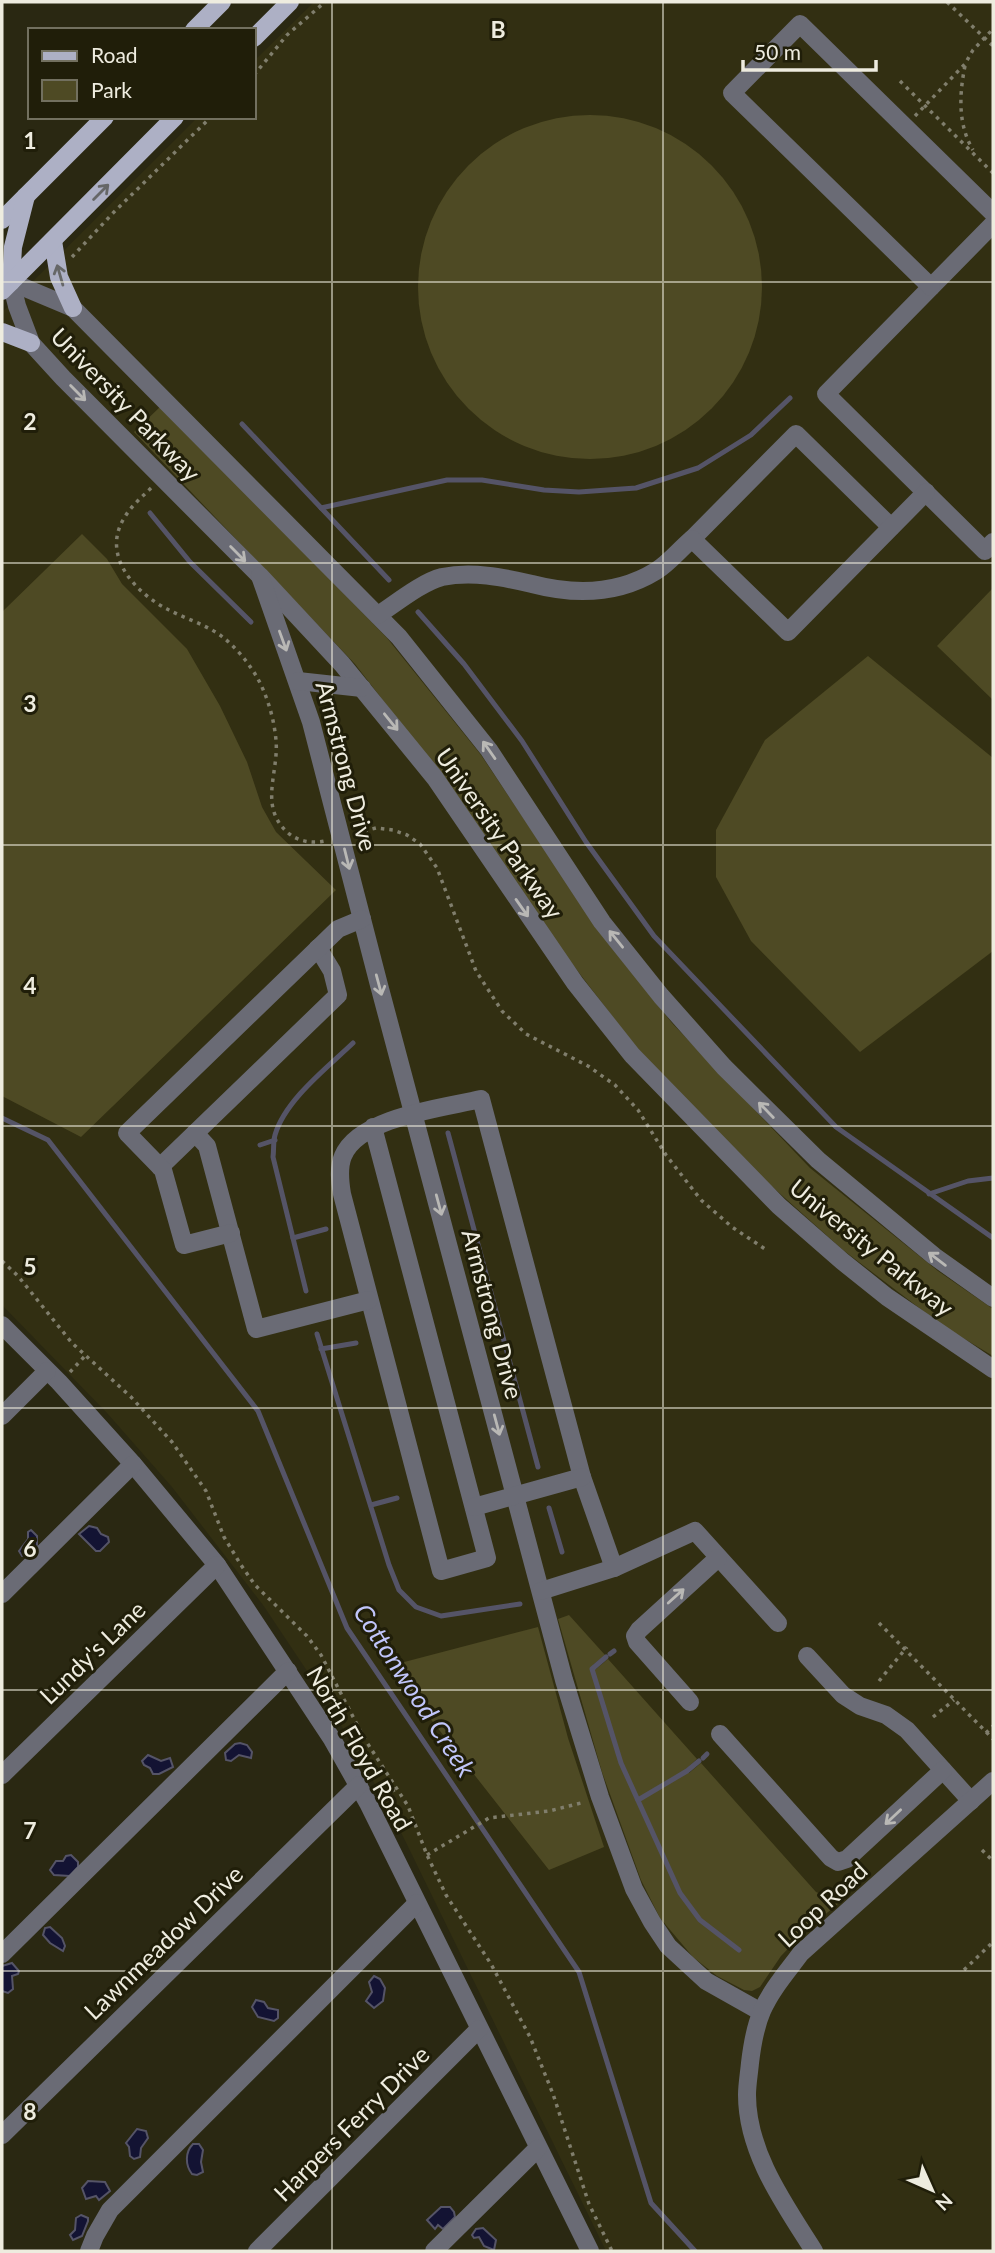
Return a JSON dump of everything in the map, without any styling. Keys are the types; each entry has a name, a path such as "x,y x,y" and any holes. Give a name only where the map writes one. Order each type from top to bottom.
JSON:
{"main road":[{"path":"196,28 222,2"},
{"path":"256,36 290,2"},
{"path":"2,220 104,119"},
{"path":"5,285 173,119"},
{"path":"5,285 8,247 26,196"},
{"path":"8,247 52,241"},
{"path":"52,241 59,277 73,308"},
{"path":"2,332 31,343"}],"street":[{"path":"931,288 732,93 800,23 993,213"},
{"path":"993,224 826,394 985,551 993,542"},
{"name":"University Parkway","path":"5,285 73,308 399,637 489,750 602,922 724,1067 818,1160 934,1256 993,1298"},
{"name":"University Parkway","path":"5,285 17,306 31,343 260,576 362,688 435,778 567,972 632,1055 779,1206 842,1261 906,1310 993,1369"},
{"path":"377,615 439,578 468,573 505,577 566,591 589,593 620,587 656,571 692,539 796,434 891,527"},
{"path":"692,539 788,632 926,492"},
{"name":"Armstrong Drive","path":"260,576 298,681 318,747 515,1495 568,1692 600,1797 634,1889 668,1945 706,1981 761,2012"},
{"path":"298,681 362,688"},
{"path":"231,1233 184,1245 163,1170 127,1133 338,929 362,919"},
{"path":"160,1167 338,995 332,971 318,948"},
{"path":"373,1127 487,1558 442,1571 339,1177 343,1156 357,1137 373,1127 481,1099 582,1477 614,1568"},
{"path":"195,1133 207,1146 256,1329 369,1300"},
{"name":"North Floyd Road","path":"2,1325 133,1464 217,1564 288,1671 359,1785 590,2251"},
{"path":"2,1416 47,1371"},
{"path":"2,1594 133,1464"},
{"path":"474,1507 582,1477"},
{"path":"541,1591 614,1568 695,1531 778,1623"},
{"path":"690,1702 637,1642 635,1636 718,1558"},
{"name":"Lundy's Lane","path":"2,1775 217,1564"},
{"path":"807,1656 843,1695 860,1706 878,1711 896,1721 971,1801"},
{"path":"2,1954 288,1671"},
{"path":"720,1734 823,1850 838,1862 847,1859 943,1770"},
{"name":"Loop Road","path":"814,2251 775,2188 761,2159 752,2129 747,2097 752,2047 761,2012 801,1953 993,1781"},
{"name":"Lawnmeadow Drive","path":"2,2134 359,1785"},
{"path":"89,2251 94,2235 110,2210 417,1903"},
{"name":"Harpers Ferry Drive","path":"257,2251 479,2029"},
{"path":"434,2251 538,2148"}],"path":[{"path":"256,73 287,35 325,2"},
{"path":"947,2 993,46"},
{"path":"925,106 965,64 973,50 993,29"},
{"path":"965,64 961,119 968,142 977,157"},
{"path":"900,82 993,173"},
{"path":"64,264 209,119"},
{"path":"151,488 122,520 117,533 120,564 136,589 150,600 219,635 245,660 267,698 273,718 277,758 271,804 274,817 291,836 316,843 331,840"},
{"path":"351,834 376,828 393,830 407,835 419,844 437,868 476,971 502,1011 526,1034 588,1066 615,1085 638,1110 670,1161 701,1200 732,1227 765,1249"},
{"path":"70,1372 85,1356"},
{"path":"880,1623 993,1739"},
{"path":"878,1681 906,1648"},
{"path":"933,1717 954,1700"},
{"path":"986,1733 993,1726"},
{"path":"383,1796 398,1788"},
{"path":"427,1855 489,1818 549,1811 600,1797"},
{"path":"982,1850 993,1861"},
{"path":"964,1970 993,1942"}],"shaded area":[{"path":"314,2 993,2 993,2251 606,2251 392,1814 329,1704 263,1605 172,1487 107,1413 2,1305 2,312 196,119 256,119 256,59"},
{"path":"89,1526 97,1528 101,1534 108,1537 109,1542 100,1551 96,1551 79,1534"},
{"path":"31,1530 37,1536 37,1545 27,1555 22,1556 19,1551"},
{"path":"240,1743 247,1745 252,1752 251,1758 239,1755 231,1761 226,1760 225,1753"},
{"path":"148,1755 161,1761 170,1758 173,1767 153,1774 142,1761"},
{"path":"71,1855 78,1862 78,1867 70,1876 54,1875 50,1870 56,1861 63,1861 66,1856"},
{"path":"50,1927 62,1938 65,1946 63,1951 43,1935 45,1928"},
{"path":"12,1963 19,1971 12,1976 13,1989 8,1993 2,1991 2,1966"},
{"path":"374,1976 380,1979 385,1988 383,2001 374,2008 366,2001 372,1992 369,1982"},
{"path":"256,2000 264,2002 268,2008 278,2010 278,2018 274,2021 258,2017 252,2007"},
{"path":"137,2129 146,2131 148,2138 141,2148 140,2157 134,2159 130,2156 126,2143"},
{"path":"193,2144 199,2144 203,2150 203,2172 197,2175 192,2174 187,2163 188,2151"},
{"path":"88,2181 105,2182 110,2191 99,2200 96,2196 86,2199 82,2188"},
{"path":"441,2207 450,2207 455,2217 443,2229 438,2225 435,2229 427,2220"},
{"path":"81,2215 88,2218 88,2221 82,2236 73,2240 70,2235 75,2230 76,2218"},
{"path":"483,2228 496,2240 494,2250 484,2246 479,2237 474,2238 472,2235 476,2229"}],"green space":[{"path":"590,115 624,118 656,128 686,144 712,165 733,191 749,221 759,253 762,287 759,321 749,353 733,383 712,409 686,430 656,446 624,456 590,459 556,456 524,446 494,430 468,409 447,383 431,353 421,321 418,287 421,253 431,221 447,191 468,165 494,144 524,128 556,118"},
{"path":"161,406 387,638 481,755 602,935 672,1023 810,1168 938,1271 993,1309 993,1356 943,1326 843,1250 757,1173 636,1047 557,944 450,787 355,664 134,432"},
{"path":"82,534 107,559 122,584 187,649 220,706 247,762 262,807 276,832 336,890 81,1137 2,1096 2,612"},
{"path":"993,588 993,700 937,646"},
{"path":"868,656 993,758 993,951 860,1052 751,941 716,877 716,830 765,740"},
{"path":"569,1615 605,1655 593,1665 596,1669 608,1659 697,1759 686,1769 689,1773 701,1763 816,1892 829,1892 839,1903 805,1931 781,1956 760,1987 752,1991 744,1990 717,1976 693,1957 660,1918 641,1880 602,1772 558,1619"},
{"path":"538,1627 568,1738 604,1847 549,1870 389,1666"}],"waterway":[{"path":"321,508 447,480 482,480 544,490 579,492 636,488 698,468 751,435 790,398"},
{"path":"242,424 389,580"},
{"path":"150,513 190,562 251,622"},
{"path":"418,612 464,664 522,741 586,842 654,936 836,1127 993,1238"},
{"path":"306,1291 273,1157 274,1138 280,1122 297,1097 353,1043"},
{"name":"Cottonwood Creek","path":"2,1118 48,1140 258,1411 347,1628 579,1972 651,2203 695,2251"},
{"path":"448,1133 538,1467"},
{"path":"260,1145 275,1140"},
{"path":"929,1194 968,1181 993,1178"},
{"path":"293,1238 326,1229"},
{"path":"317,1334 399,1590 416,1607 441,1616 520,1604"},
{"path":"321,1349 356,1343"},
{"path":"371,1505 397,1498"},
{"path":"549,1508 562,1552"},
{"path":"610,1654 614,1651"},
{"path":"606,1657 592,1669 621,1763 680,1893 700,1920 739,1950"},
{"path":"703,1758 707,1754"},
{"path":"638,1800 699,1761"}]}
